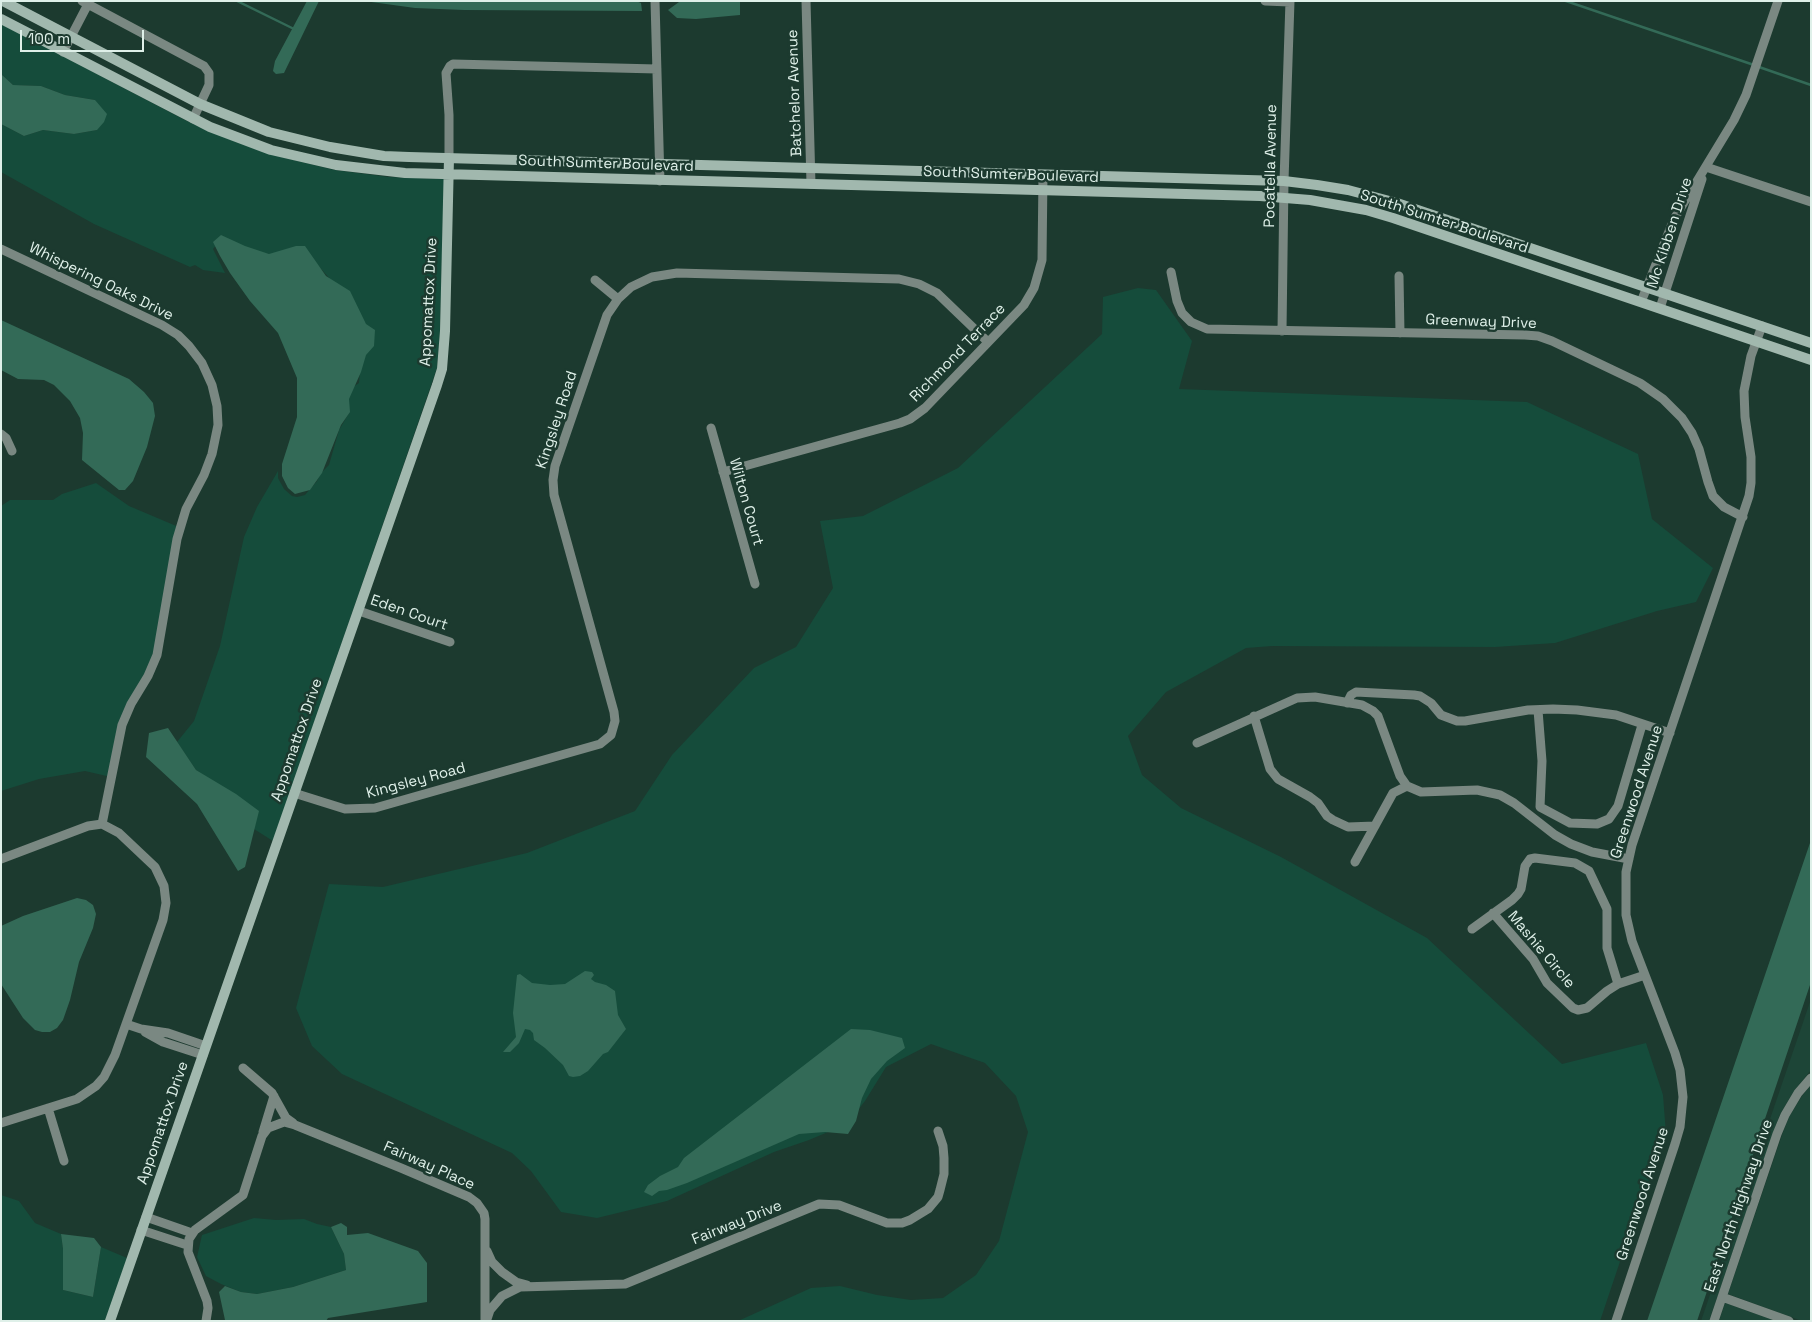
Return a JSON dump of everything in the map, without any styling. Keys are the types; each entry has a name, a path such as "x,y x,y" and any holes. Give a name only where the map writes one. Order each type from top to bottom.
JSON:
{"main road":[{"name":"South Sumter Boulevard","path":"3,1 200,104 263,130 330,147 384,156 1284,181 1340,188 1387,201 1811,343"},
{"name":"South Sumter Boulevard","path":"1,19 193,119 238,138 302,158 374,171 660,181 1284,198 1338,204 1393,218 1811,360"},
{"name":"Appomattox Drive","path":"110,1321 442,369 449,158"}],"street":[{"path":"655,1 660,181"},
{"name":"Batchelor Avenue","path":"806,1 811,184"},
{"path":"1265,1 1290,2"},
{"name":"Mc Kibben Drive","path":"1641,302 1674,219 1734,120 1746,95 1778,1"},
{"name":"Pocatella Avenue","path":"1282,331 1284,181 1290,2"},
{"path":"63,52 85,3 204,66 209,73 210,81 193,119"},
{"path":"449,158 450,115 446,73 453,64 657,69"},
{"path":"1706,167 1811,202"},
{"name":"Mc Kibben Drive","path":"1660,308 1706,167"},
{"name":"Richmond Terrace","path":"723,472 910,419 925,408 1024,305 1037,281 1042,260 1043,175"},
{"name":"Whispering Oaks Drive","path":"1,249 155,322 178,335 202,363 212,385 217,406 218,425 212,454 204,475 186,509 177,539 157,655 152,669 128,710 122,725 102,824"},
{"name":"Greenway Drive","path":"1171,272 1177,301 1182,313 1198,327 1282,331 1538,336 1552,341 1640,383 1663,399 1682,418 1699,449 1713,496 1724,507 1743,516"},
{"name":"Kingsley Road","path":"294,793 345,809 375,808 600,744 611,735 615,721 614,712 554,495 553,480 555,466 604,324 612,306 632,288 645,280 669,274 899,279 919,284 937,293 988,342"},
{"path":"1399,276 1400,332"},
{"path":"595,280 618,299"},
{"name":"Greenwood Avenue","path":"1616,1321 1675,1144 1682,1112 1683,1097 1680,1070 1632,941 1626,915 1625,885 1632,845 1749,496 1752,469 1744,417 1744,391 1747,371 1762,326"},
{"name":"Wilton Court","path":"711,428 755,584"},
{"path":"1,434 6,438 12,451"},
{"name":"Eden Court","path":"359,610 450,642"},
{"path":"1347,703 1351,695 1356,692 1414,695 1420,696 1431,703 1441,715 1457,721 1538,710 1577,710 1616,715 1670,733"},
{"path":"1197,743 1297,698 1316,697 1366,707 1378,716 1400,776 1407,786 1421,792 1477,790 1500,796 1521,808 1555,835 1571,844 1592,852 1629,859"},
{"path":"1538,710 1542,761 1540,807 1570,823 1597,824 1609,819 1618,806 1642,725"},
{"path":"1254,716 1270,769 1278,779 1310,797 1333,820 1348,826 1375,826"},
{"path":"1356,862 1394,793 1407,786"},
{"path":"1555,835 1562,819"},
{"path":"1,859 88,826 102,824 115,830 151,863 162,880 166,894 163,920 110,1067 96,1086 77,1099 1,1123"},
{"path":"1565,861 1571,844"},
{"name":"Mashie Circle","path":"1472,929 1518,894 1521,889 1525,866 1530,859 1575,863 1589,871 1604,903 1607,915 1607,948 1618,984"},
{"name":"Mashie Circle","path":"1493,914 1533,959 1547,983 1573,1008 1578,1010 1587,1008 1618,984 1645,976"},
{"path":"126,1024 141,1029 163,1042 204,1051"},
{"path":"243,1068 274,1096 286,1118 295,1124"},
{"name":"East North Highway Drive","path":"1714,1321 1777,1134 1793,1100 1811,1078"},
{"path":"206,1321 207,1301 188,1252 188,1245 192,1233 243,1195 274,1096"},
{"path":"48,1108 64,1161"},
{"name":"Fairway Place","path":"262,1136 268,1128 276,1124 284,1122 295,1124 474,1200 484,1212 486,1321"},
{"name":"Fairway Drive","path":"486,1321 490,1310 502,1296 514,1289 530,1285 624,1284 819,1204 839,1204 887,1223 910,1220 928,1209 938,1196 940,1190 944,1174 944,1158 943,1146 938,1132"},
{"path":"146,1217 192,1233"},
{"path":"141,1230 188,1245"},
{"path":"485,1239 489,1256 496,1267 512,1280 530,1285"},
{"path":"1722,1297 1789,1321"}],"shaded area":[{"path":"307,1 319,1 284,73 276,74 273,71 275,61"},
{"path":"364,1 636,1 641,3 642,11 464,10 415,8"},
{"path":"740,1 740,15 696,19 677,18 668,10 679,2"},
{"path":"1,24 187,121 236,142 285,158 335,170 389,177 444,179 440,331 437,368 273,841 254,829 258,811 196,770 177,742 194,721 220,646 244,537 257,507 278,471 278,478 284,489 292,496 297,497 305,495 329,465 339,430 349,413 347,391 359,383 361,358 330,279 307,253 282,257 218,243 213,249 225,273 203,270 195,265 190,267 94,224 1,172 1,124 24,136 43,130 74,134 97,130 95,100 65,95 41,86 13,85 1,74"},
{"path":"1,74 13,85 41,86 65,95 95,100 107,114 104,122 97,130 74,134 43,130 24,136 1,124"},
{"path":"221,235 269,254 296,246 305,246 326,276 350,291 366,324 375,330 374,346 366,355 349,399 350,412 341,425 322,473 310,490 295,494 288,488 282,476 282,464 297,417 297,378 278,333 250,301 220,256 213,242"},
{"path":"1138,288 1156,290 1192,341 1179,389 1527,402 1638,454 1652,519 1713,568 1696,602 1657,611 1555,643 1495,647 1272,646 1246,648 1166,692 1128,736 1142,775 1181,808 1281,857 1427,938 1562,1064 1646,1043 1663,1095 1666,1134 1636,1214 1600,1321 738,1321 811,1288 840,1286 877,1295 911,1300 943,1298 976,1275 999,1241 1028,1132 1016,1096 985,1063 931,1044 886,1067 865,1101 847,1124 774,1152 667,1201 597,1218 561,1212 531,1171 512,1153 342,1074 312,1046 296,1008 329,884 383,887 527,853 635,811 672,755 754,668 796,647 833,588 820,521 863,516 958,468 1102,334 1103,297"},
{"path":"1,320 129,379 153,403 155,416 147,447 133,481 125,490 119,490 82,460 83,433 80,418 70,401 54,385 44,380 18,379 1,370"},
{"path":"96,483 129,506 181,528 156,655 125,716 111,777 85,771 39,779 1,791 1,506 10,500 53,500 62,494"},
{"path":"168,728 196,770 236,794 259,811 245,867 238,871 197,804 146,757 149,733"},
{"path":"1811,840 1811,982 1697,1321 1647,1321"},
{"path":"77,898 86,900 93,905 96,914 93,928 79,962 63,1020 57,1028 50,1032 35,1030 23,1018 1,984 1,926 23,916"},
{"path":"585,971 592,972 594,975 591,979 595,982 606,985 615,991 618,1015 626,1029 608,1052 603,1054 588,1071 580,1076 573,1077 569,1076 563,1065 534,1040 533,1033 530,1030 525,1029 519,1043 510,1052 503,1052 516,1037 513,1013 517,975 520,974 532,983 550,985 565,984"},
{"path":"1811,999 1811,1070 1794,1091 1780,1114 1709,1321 1701,1321"},
{"path":"851,1029 870,1030 902,1038 905,1048 887,1061 871,1079 862,1098 856,1121 848,1134 825,1132 799,1134 687,1183 659,1191 652,1196 644,1192 648,1185 660,1176 678,1167 684,1158"},
{"path":"1811,1085 1811,1321 1802,1321 1728,1294 1789,1117"},
{"path":"1,1195 19,1201 35,1223 61,1234 63,1290 93,1297 101,1247 127,1258 105,1321 1,1321"},
{"path":"254,1218 276,1220 304,1219 331,1227 344,1254 346,1270 293,1287 257,1294 241,1292 206,1276 197,1257 202,1235"},
{"path":"341,1223 347,1227 347,1235 368,1233 418,1251 427,1263 427,1302 328,1318 326,1321 225,1320 219,1292 225,1286 241,1292 257,1294 293,1287 346,1270 344,1254 331,1227"},
{"path":"61,1234 94,1238 101,1247 93,1297 63,1290"},
{"path":"1725,1303 1776,1321 1719,1321"}],"waterway":[{"path":"237,1 294,29"},
{"path":"1566,1 1754,65"},
{"path":"1759,67 1811,85"}]}
